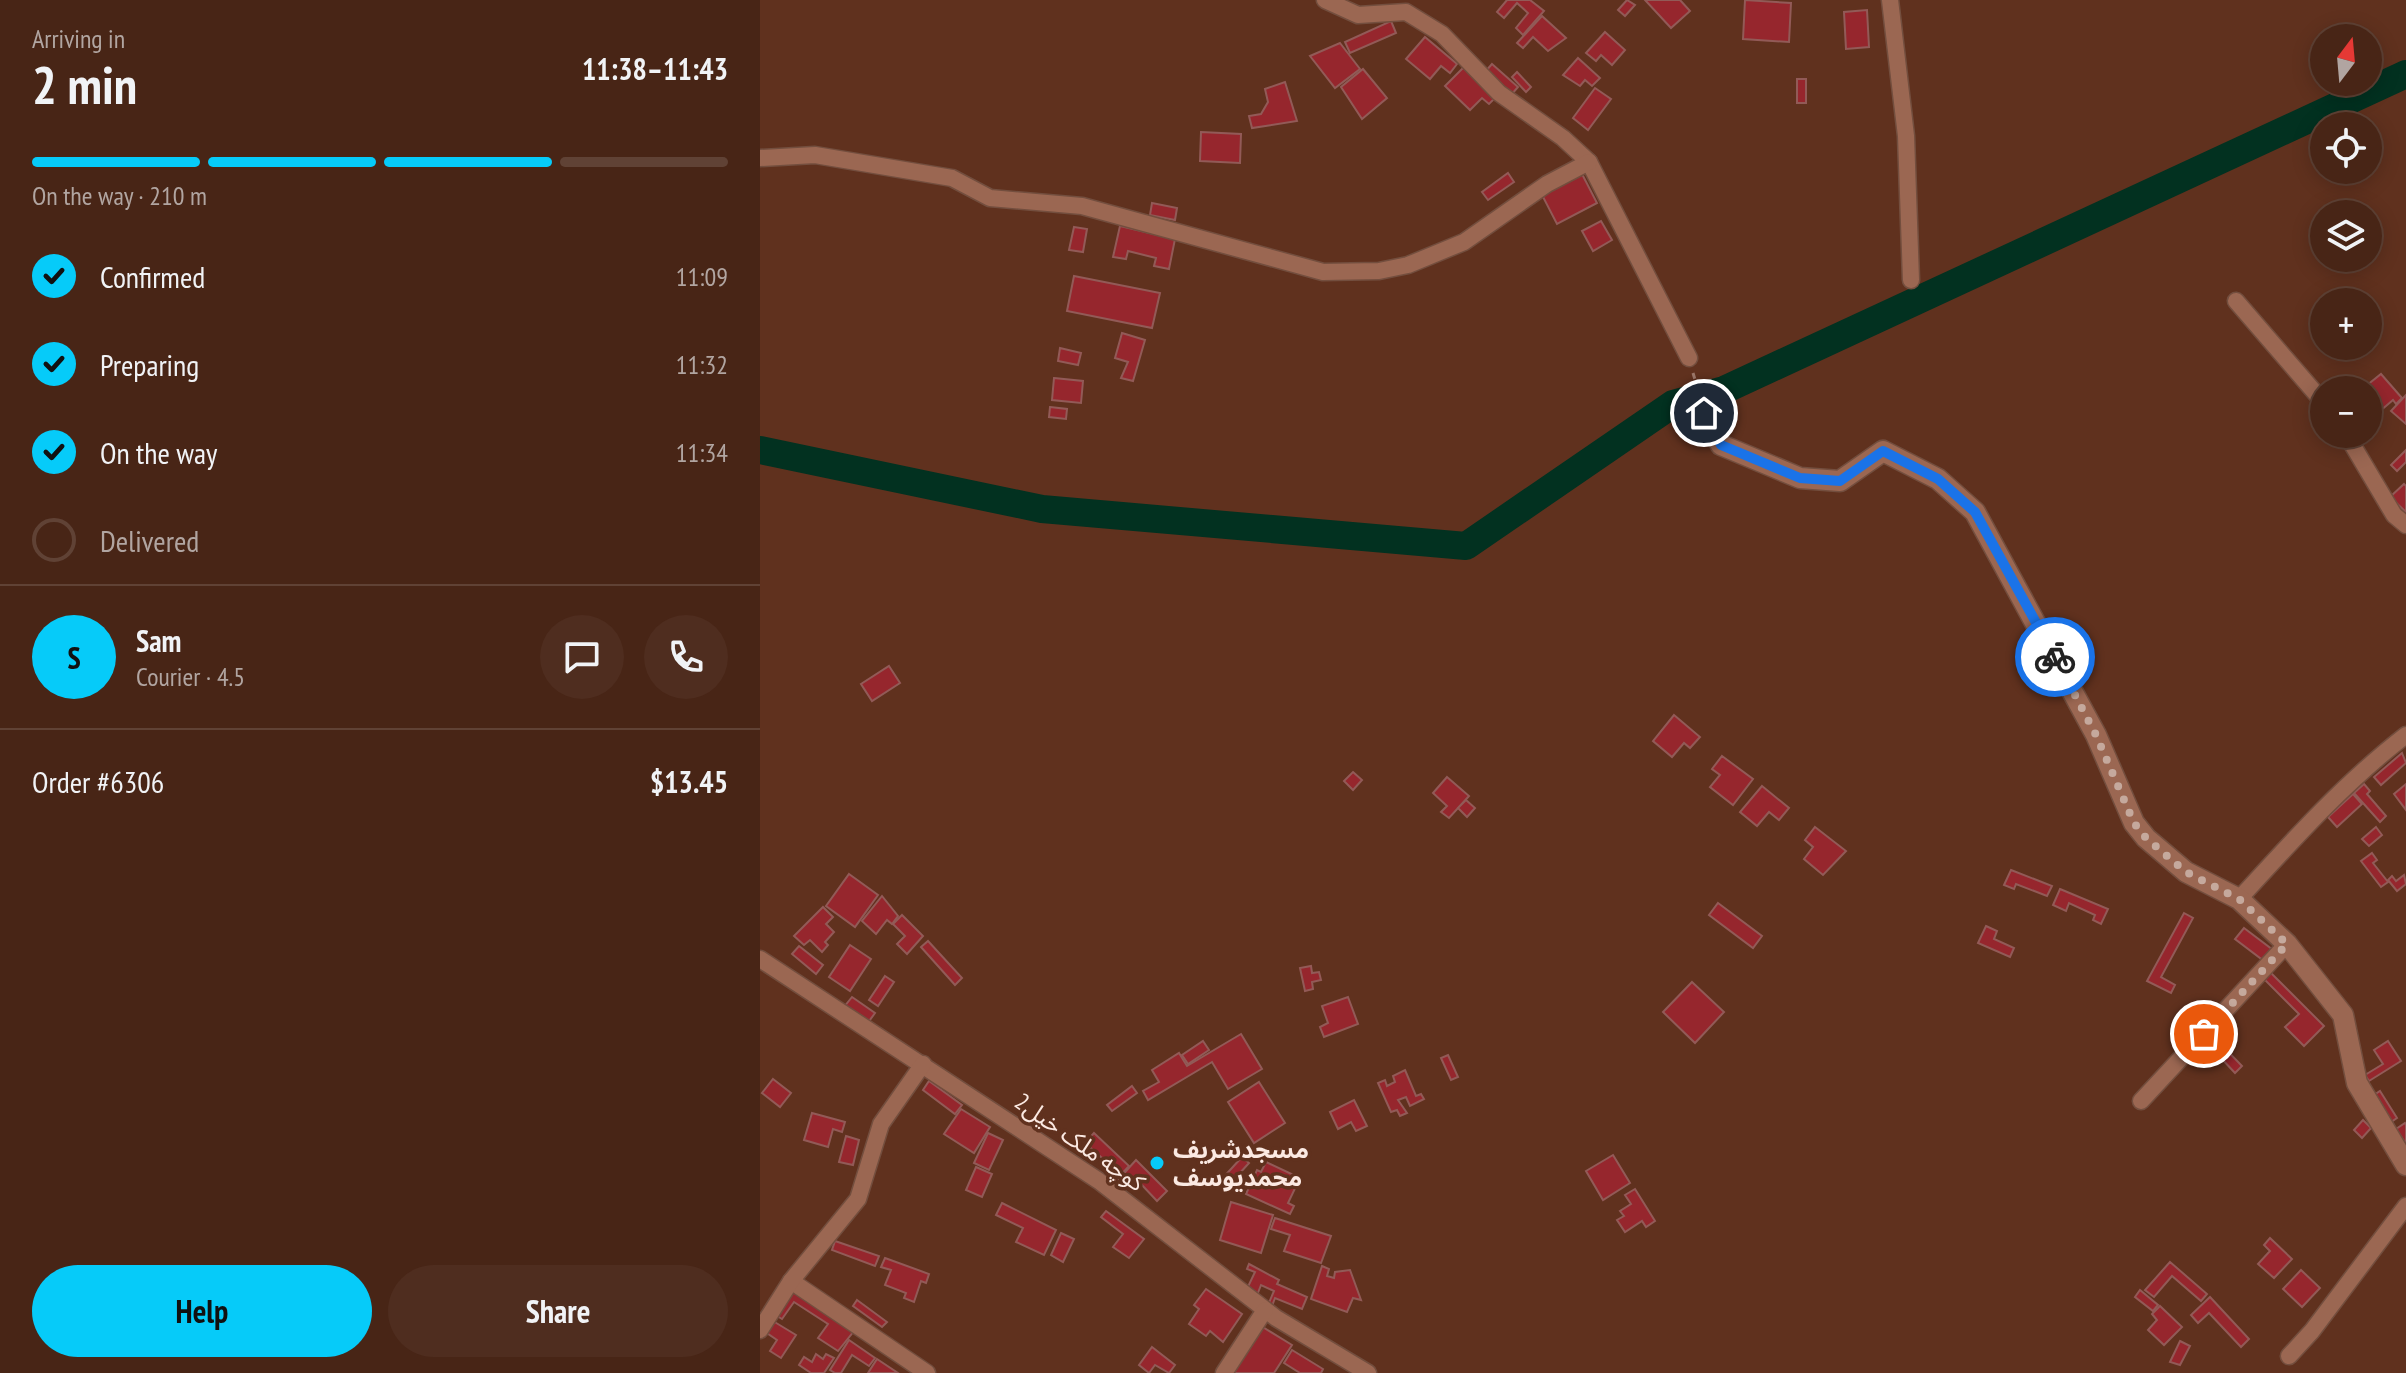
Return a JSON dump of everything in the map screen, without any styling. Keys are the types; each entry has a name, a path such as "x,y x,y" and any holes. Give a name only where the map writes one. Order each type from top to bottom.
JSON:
{"street":[{"path":"1325,0 1358,15 1406,12 1442,34 1499,93 1563,138 1589,162 1689,358"},
{"path":"1890,0 1906,136 1911,280"},
{"path":"760,158 815,155 952,178 990,198 1082,206 1323,272 1379,271 1408,265 1464,242 1547,184 1589,162"},
{"path":"2236,301 2310,387"},
{"path":"1704,413 1721,445 1800,478 1840,481 1883,451 1938,479 1975,512 2096,735 2134,823 2146,838 2186,872 2239,899 2287,944 2343,1015 2357,1083 2406,1165"},
{"path":"2354,448 2394,515 2406,525"},
{"path":"2239,899 2319,812 2368,764 2406,735"},
{"path":"2141,1101 2287,944"},
{"name":"کوچه ملک خیل2","path":"760,959 1099,1181 1340,1367 1368,1373"},
{"path":"760,1330 791,1281 858,1199 881,1124 923,1064"},
{"path":"2289,1356 2312,1331 2406,1206"},
{"path":"791,1281 927,1373"},
{"path":"1224,1373 1265,1310"}],"path":[{"path":"1689,358 1704,413"}],"building":[{"path":"1507,0 1530,0 1544,11 1523,35 1516,28 1528,13 1517,3 1504,18 1497,12"},
{"path":"1627,0 1635,5 1625,16 1618,10"},
{"path":"1645,0 1680,0 1690,11 1671,28"},
{"path":"1745,0 1791,3 1789,42 1743,39"},
{"path":"1867,10 1869,47 1846,49 1844,12"},
{"path":"1542,16 1566,38 1548,51 1533,37 1523,48 1517,43"},
{"path":"1391,21 1396,33 1350,53 1345,42"},
{"path":"1605,32 1625,50 1612,65 1601,55 1596,61 1586,53"},
{"path":"1425,37 1457,64 1450,73 1441,66 1430,79 1406,59"},
{"path":"1340,43 1360,69 1335,88 1310,56"},
{"path":"1578,58 1600,78 1592,86 1585,80 1580,86 1563,75"},
{"path":"1492,64 1518,87 1511,95 1485,72"},
{"path":"1464,67 1495,98 1489,104 1482,98 1470,110 1445,86"},
{"path":"1363,69 1387,98 1362,119 1341,87"},
{"path":"1517,72 1531,87 1526,92 1512,77"},
{"path":"1797,79 1806,79 1806,103 1797,103"},
{"path":"1285,82 1297,121 1252,128 1249,116 1261,114 1268,102 1265,89"},
{"path":"1595,88 1611,99 1588,130 1573,118"},
{"path":"1201,132 1241,134 1240,163 1200,161"},
{"path":"1581,172 1597,203 1557,224 1541,193"},
{"path":"1508,173 1514,182 1488,200 1482,192"},
{"path":"1152,203 1177,208 1175,220 1150,215"},
{"path":"1601,221 1612,240 1593,251 1582,231"},
{"path":"1120,226 1175,239 1169,269 1154,266 1156,258 1128,251 1126,259 1113,257"},
{"path":"1074,227 1087,229 1083,252 1069,250"},
{"path":"1074,276 1160,293 1152,328 1067,311"},
{"path":"1122,333 1145,340 1133,381 1121,378 1128,362 1115,358"},
{"path":"1060,348 1081,353 1078,365 1058,361"},
{"path":"2381,374 2402,398 2396,404 2393,400 2382,409 2382,376 2378,376"},
{"path":"1054,378 1083,381 1081,403 1052,400"},
{"path":"2406,395 2406,424 2391,411"},
{"path":"1050,407 1067,409 1066,419 1049,417"},
{"path":"2406,450 2406,462 2397,471 2391,465"},
{"path":"2404,484 2406,486 2406,512 2390,497"},
{"path":"889,666 900,683 872,701 861,684"},
{"path":"1674,715 1700,737 1690,748 1684,743 1672,757 1653,741"},
{"path":"2402,753 2406,763 2381,785 2374,777"},
{"path":"1722,756 1753,779 1733,805 1710,787 1720,775 1712,769"},
{"path":"1353,772 1362,780 1353,790 1344,781"},
{"path":"1447,777 1469,796 1449,818 1441,812 1447,806 1433,793"},
{"path":"2364,784 2370,791 2367,794 2386,816 2380,822 2354,793"},
{"path":"2406,784 2406,810 2394,794"},
{"path":"1762,786 1789,808 1779,820 1769,812 1757,826 1740,812"},
{"path":"2353,794 2362,804 2337,827 2328,817"},
{"path":"1466,800 1475,808 1467,817 1458,808"},
{"path":"1815,827 1846,851 1823,875 1804,859 1813,847 1805,840"},
{"path":"2376,827 2382,835 2369,846 2362,839"},
{"path":"2372,853 2377,860 2373,863 2388,882 2381,887 2361,861"},
{"path":"2011,870 2052,886 2047,896 2016,884 2014,889 2004,885"},
{"path":"849,874 878,895 855,927 826,906"},
{"path":"2404,875 2406,884 2397,891 2388,880 2392,876 2396,881"},
{"path":"2060,889 2108,909 2101,924 2093,920 2095,915 2069,903 2066,911 2053,905"},
{"path":"882,896 898,916 892,924 887,920 876,934 862,921"},
{"path":"1718,903 1762,936 1753,948 1709,915"},
{"path":"823,907 833,917 826,924 834,932 825,942 828,945 822,952 810,940 804,945 794,936"},
{"path":"2184,913 2193,918 2161,977 2175,985 2171,993 2147,981"},
{"path":"902,915 923,936 907,954 897,944 905,936 893,924"},
{"path":"1986,926 1997,931 1994,939 2014,948 2010,957 1978,943"},
{"path":"2244,928 2273,950 2264,961 2235,939"},
{"path":"928,941 962,978 955,985 921,947"},
{"path":"850,945 871,959 850,991 829,977"},
{"path":"799,946 823,965 816,974 792,954"},
{"path":"1311,966 1312,973 1319,972 1321,980 1312,982 1313,989 1305,991 1300,968"},
{"path":"2270,972 2324,1026 2304,1046 2285,1027 2299,1014 2264,979"},
{"path":"885,976 894,982 878,1006 869,1000"},
{"path":"1692,982 1724,1012 1695,1043 1663,1012"},
{"path":"852,997 875,1013 867,1024 844,1007"},
{"path":"1348,997 1358,1024 1324,1037 1320,1027 1328,1023 1322,1006"},
{"path":"1241,1034 1262,1069 1228,1089 1212,1062 1148,1100 1143,1091 1159,1082 1152,1070 1179,1053 1187,1066"},
{"path":"2214,1037 2242,1066 2235,1073 2207,1043"},
{"path":"1203,1041 1209,1050 1188,1064 1182,1055"},
{"path":"2388,1041 2401,1061 2369,1081 2365,1075 2383,1064 2374,1050"},
{"path":"1448,1055 1458,1077 1451,1080 1441,1058"},
{"path":"1405,1070 1416,1096 1421,1094 1424,1099 1410,1106 1406,1097 1398,1100 1407,1113 1400,1116 1397,1110 1391,1112 1378,1083 1385,1080 1387,1086 1395,1082 1393,1076"},
{"path":"773,1079 791,1093 780,1107 762,1093"},
{"path":"929,1081 962,1105 955,1114 923,1090"},
{"path":"1259,1082 1285,1123 1254,1143 1228,1102"},
{"path":"1132,1086 1137,1093 1112,1111 1107,1105"},
{"path":"2380,1091 2397,1118 2388,1124 2371,1097"},
{"path":"1354,1100 1367,1126 1356,1131 1351,1122 1338,1129 1330,1112"},
{"path":"961,1109 990,1127 974,1153 944,1134"},
{"path":"812,1113 845,1122 842,1132 833,1129 828,1147 804,1140"},
{"path":"2363,1120 2371,1128 2362,1138 2354,1130"},
{"path":"2406,1125 2406,1144 2396,1129"},
{"path":"988,1133 1003,1140 989,1170 974,1163"},
{"path":"1094,1133 1129,1166 1109,1188 1101,1180 1108,1172 1105,1169 1109,1164 1085,1143"},
{"path":"846,1136 859,1140 853,1165 839,1162"},
{"path":"1613,1155 1630,1183 1603,1200 1586,1171"},
{"path":"1242,1157 1249,1163 1228,1186 1221,1180"},
{"path":"1136,1160 1167,1191 1157,1201 1141,1184 1134,1191 1127,1183 1123,1187 1117,1181"},
{"path":"1266,1162 1300,1178 1288,1203 1294,1206 1290,1214 1246,1194 1257,1170 1261,1172"},
{"path":"976,1167 992,1174 982,1197 966,1190"},
{"path":"1635,1189 1655,1221 1646,1227 1642,1221 1625,1232 1617,1220 1624,1216 1620,1211 1631,1204 1625,1195"},
{"path":"1231,1202 1273,1215 1261,1253 1220,1240"},
{"path":"1002,1203 1056,1230 1044,1255 1016,1242 1023,1228 996,1215"},
{"path":"1106,1211 1144,1239 1129,1258 1113,1247 1123,1234 1101,1217"},
{"path":"1275,1218 1331,1236 1321,1263 1284,1251 1290,1235 1271,1229"},
{"path":"1061,1233 1074,1239 1063,1262 1051,1255"},
{"path":"2270,1238 2292,1259 2274,1278 2258,1264 2270,1251 2264,1245"},
{"path":"835,1241 879,1256 875,1266 832,1250"},
{"path":"885,1258 929,1274 926,1283 921,1281 914,1302 904,1298 906,1293 885,1285 891,1270 881,1267"},
{"path":"2170,1262 2207,1294 2201,1301 2172,1276 2154,1297 2145,1290"},
{"path":"1249,1264 1279,1280 1277,1284 1307,1297 1302,1309 1275,1298 1272,1306 1268,1305 1274,1291 1261,1285 1256,1298 1245,1293 1255,1272 1247,1269"},
{"path":"1322,1266 1329,1269 1327,1276 1334,1278 1335,1272 1350,1270 1361,1300 1353,1298 1347,1312 1311,1299"},
{"path":"2301,1270 2320,1288 2302,1307 2283,1289"},
{"path":"1206,1289 1242,1314 1223,1342 1210,1331 1206,1336 1189,1324 1199,1309 1194,1305"},
{"path":"790,1290 854,1331 838,1351 818,1338 828,1324 794,1302 782,1319 774,1314"},
{"path":"2140,1290 2158,1305 2153,1311 2135,1297"},
{"path":"2210,1297 2249,1339 2241,1347 2209,1313 2198,1323 2191,1315"},
{"path":"857,1300 887,1322 882,1327 853,1306"},
{"path":"2160,1306 2182,1327 2164,1345 2148,1330 2157,1320 2152,1314"},
{"path":"768,1318 796,1335 781,1358 770,1351 777,1340 761,1329"},
{"path":"1261,1326 1292,1345 1274,1373 1232,1373"},
{"path":"849,1340 875,1358 869,1366 852,1355 841,1373 835,1373 830,1370"},
{"path":"2180,1341 2190,1346 2180,1365 2170,1362"},
{"path":"1152,1347 1175,1365 1169,1373 1155,1365 1149,1373 1139,1365"},
{"path":"1292,1350 1323,1369 1321,1373 1300,1373 1284,1363"},
{"path":"816,1354 823,1359 826,1354 834,1358 824,1373 811,1373 799,1365 804,1357 812,1362"},
{"path":"877,1359 898,1373 868,1373"}],"waterway":[{"path":"760,450 1042,509 1466,546 1673,404 1724,390 2406,74"}],"way so far":[{"path":"2055,657 2096,735 2134,823 2146,838 2186,872 2239,899 2287,944 2204,1034"}],"place":[{"name":"مسجدشریف محمدیوسف","path":"1157,1163"}],"route":[{"path":"1704,413 1721,445 1800,478 1840,481 1883,451 1938,479 1975,512 2055,657"}]}
